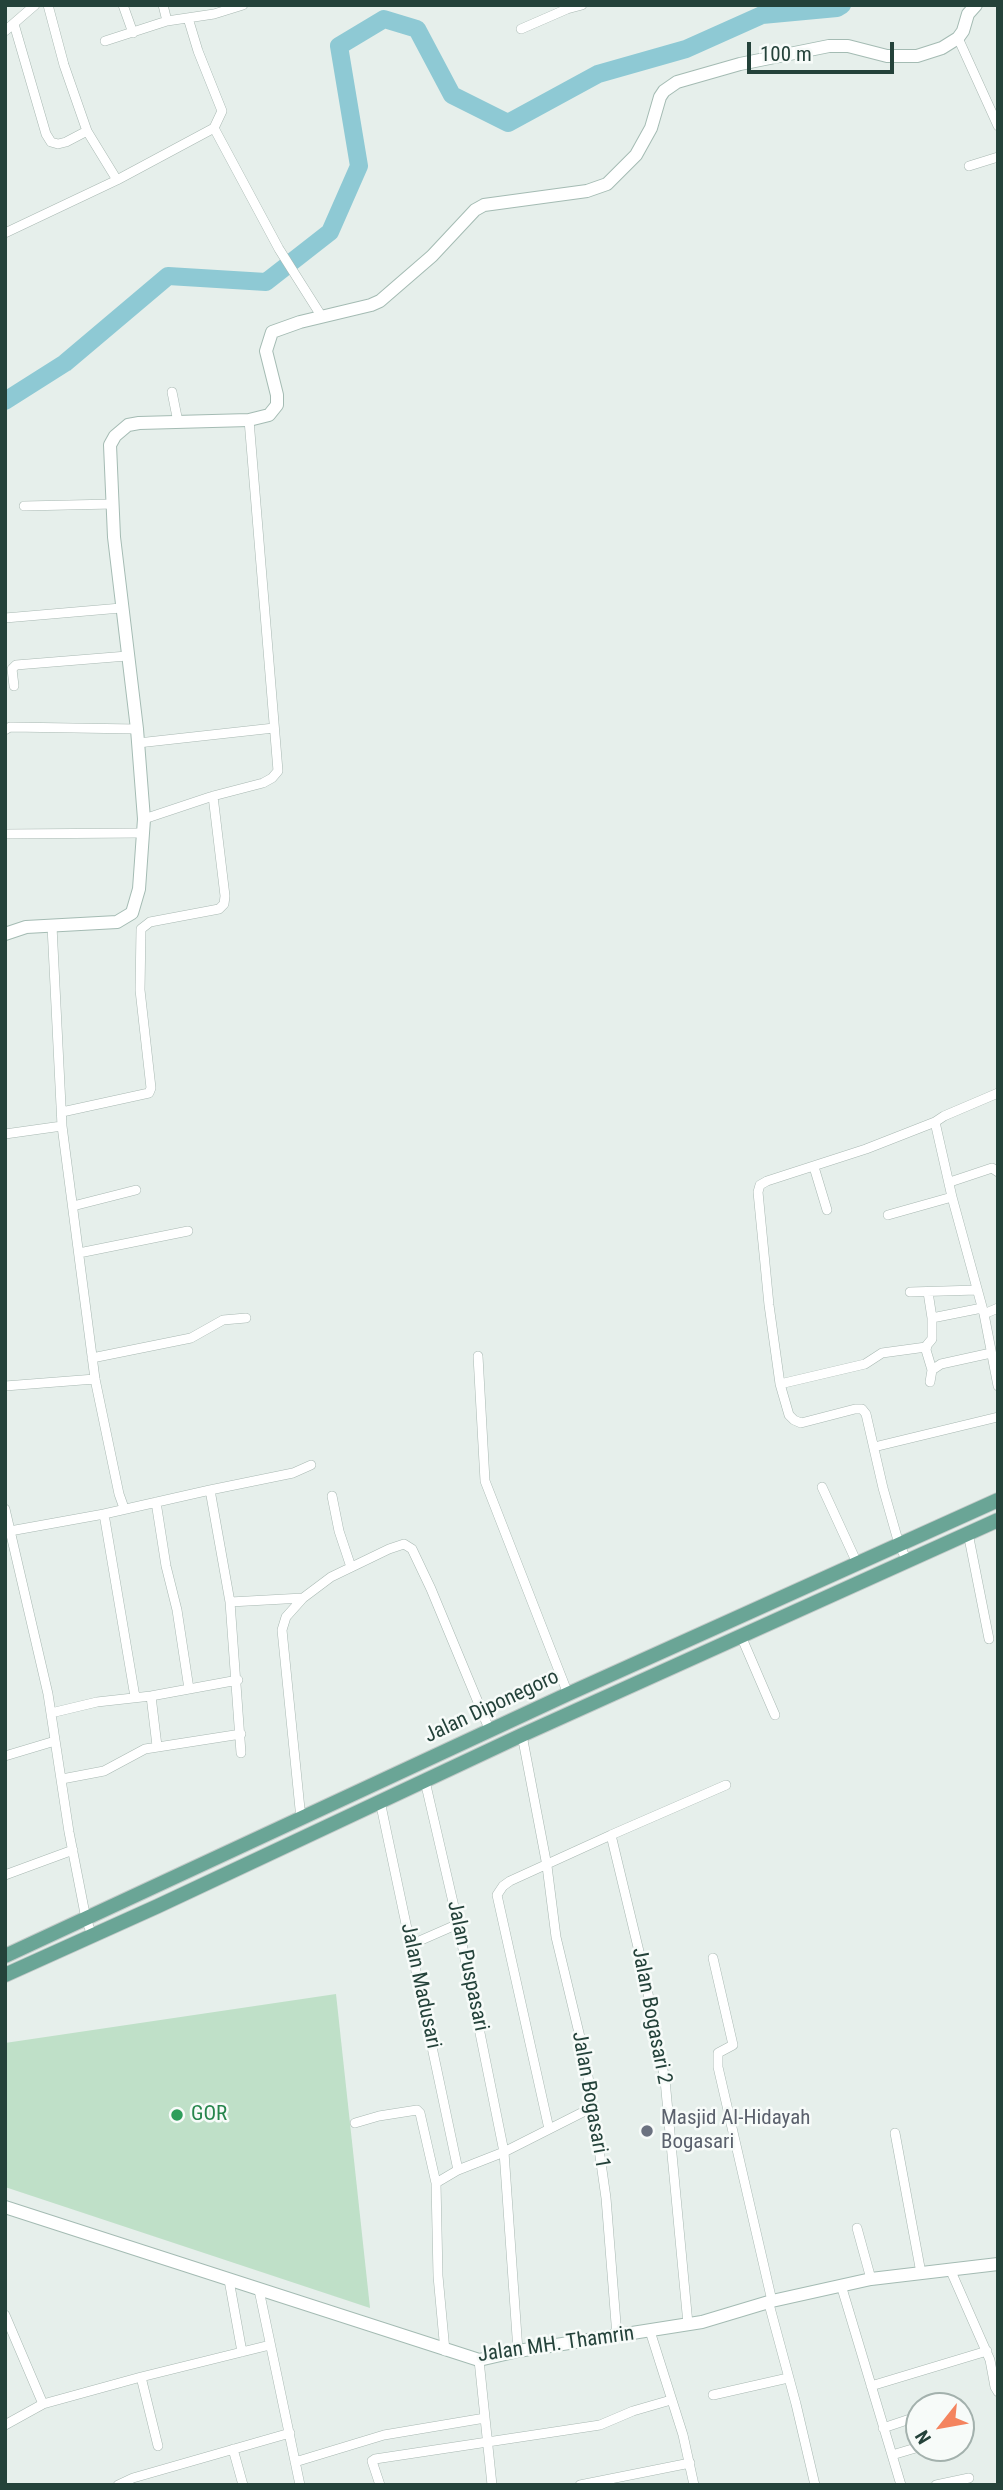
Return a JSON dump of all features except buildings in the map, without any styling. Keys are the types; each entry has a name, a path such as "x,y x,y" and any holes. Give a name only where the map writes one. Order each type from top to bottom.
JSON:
{"main road":[{"name":"Jalan Diponegoro","path":"5,1955 568,1694 998,1500"},
{"name":"Jalan Diponegoro","path":"5,1975 522,1735 998,1520"}],"street":[{"path":"5,32 35,5"},
{"path":"48,5 64,65 87,131 117,180"},
{"path":"123,5 133,33"},
{"path":"163,5 167,21"},
{"path":"105,41 167,21 243,5"},
{"path":"521,29 566,9 582,5"},
{"path":"5,934 26,927 117,922 132,913 139,889 144,819 137,729 121,608 113,504 110,445 115,436 128,425 249,420 269,415 277,405 266,351 272,332 380,301 432,256 475,210 484,205 587,191 607,184 628,165 640,148 664,91 685,78 740,64 838,46 887,56 917,57 942,48 958,38 968,14 976,5"},
{"path":"5,233 117,180 214,128 222,111 188,18"},
{"path":"14,24 46,134 51,142 66,142 87,131"},
{"path":"958,38 998,126"},
{"path":"214,128 255,199 279,249 322,317"},
{"path":"969,166 998,157"},
{"path":"172,392 178,422"},
{"path":"144,819 272,778 278,771 249,420"},
{"path":"24,506 113,504"},
{"path":"5,618 121,608"},
{"path":"14,686 12,669 16,665 127,656"},
{"path":"5,730 10,727 137,729"},
{"path":"138,743 274,728"},
{"path":"144,924 219,909 224,904 213,796"},
{"path":"5,834 142,833"},
{"path":"132,913 144,924"},
{"path":"62,1112 149,1093 151,1088 141,990 139,938 144,924"},
{"path":"52,926 62,1126 95,1379 124,1508"},
{"path":"907,1561 899,1544 866,1414 862,1409 801,1423 789,1415 780,1384 769,1305 758,1192 760,1185 767,1181 814,1167 935,1122 998,1093"},
{"path":"935,1122 983,1311 998,1386"},
{"path":"5,1133 62,1126"},
{"path":"814,1167 827,1210"},
{"path":"950,1182 992,1168 998,1172"},
{"path":"73,1206 136,1190"},
{"path":"888,1215 952,1197"},
{"path":"79,1253 188,1231"},
{"path":"910,1292 977,1290"},
{"path":"928,1292 932,1318 932,1339 926,1348 932,1370 929,1382"},
{"path":"932,1318 998,1308"},
{"path":"92,1358 191,1338 223,1321 246,1318"},
{"path":"780,1384 864,1364 882,1353 926,1348"},
{"path":"932,1370 942,1364 991,1353"},
{"path":"478,1356 485,1481 568,1694"},
{"path":"5,1385 95,1379"},
{"path":"874,1447 998,1417"},
{"path":"10,1531 104,1514 293,1473 311,1465"},
{"path":"822,1488 857,1563"},
{"path":"210,1490 230,1602 238,1680 241,1753"},
{"path":"332,1496 339,1531 351,1567"},
{"path":"156,1502 189,1689"},
{"path":"5,1509 51,1713 73,1850 86,1919 92,1935"},
{"path":"104,1514 135,1697"},
{"path":"968,1533 989,1639"},
{"path":"301,1819 282,1630 292,1608 331,1577 351,1567 404,1544 412,1549 490,1731"},
{"path":"230,1602 303,1598"},
{"path":"741,1636 775,1714"},
{"path":"51,1713 97,1702 151,1696 238,1680"},
{"path":"151,1696 157,1746"},
{"path":"62,1779 104,1771 145,1749 241,1734"},
{"name":"Jalan Bogasari 1","path":"522,1735 547,1866 556,1937 585,2058 593,2107 606,2198 617,2336"},
{"path":"5,1756 55,1741"},
{"name":"Jalan Puspasari","path":"425,1781 458,1924 504,2152 518,2351"},
{"path":"549,2129 497,1895 510,1881 726,1785"},
{"name":"Jalan Madusari","path":"380,1801 458,2170"},
{"name":"Jalan Bogasari 2","path":"611,1835 643,1968 665,2080 688,2324"},
{"path":"5,1875 73,1850"},
{"path":"410,1945 458,1924"},
{"path":"713,1958 733,2045 718,2053 716,2059 770,2302 815,2485"},
{"path":"436,2183 458,2170 504,2152 593,2107"},
{"path":"355,2123 379,2116 419,2111 436,2183 438,2276 445,2351"},
{"path":"895,2133 921,2273"},
{"name":"Jalan MH. Thamrin","path":"5,2207 479,2360 518,2351 688,2324 871,2279 998,2264"},
{"path":"857,2228 871,2279"},
{"path":"950,2269 987,2351 998,2392"},
{"path":"229,2280 242,2352"},
{"path":"841,2285 901,2485"},
{"path":"259,2290 300,2485"},
{"path":"5,2315 43,2404"},
{"path":"650,2331 690,2463 694,2485"},
{"path":"5,2348 16,2343"},
{"path":"5,2426 43,2404 270,2345"},
{"path":"871,2386 987,2351"},
{"path":"479,2360 492,2485"},
{"path":"141,2377 158,2446"},
{"path":"713,2395 788,2378"},
{"path":"380,2485 372,2460 600,2424 671,2400"},
{"path":"295,2462 384,2435 485,2418"},
{"path":"883,2428 905,2421"},
{"path":"118,2485 290,2433"},
{"path":"233,2449 243,2485"},
{"path":"892,2455 905,2451"},
{"path":"580,2485 690,2463"},
{"path":"936,2485 969,2478"}],"green space":[{"name":"GOR","path":"336,1994 370,2308 5,2187 5,2043"}],"waterway":[{"path":"5,401 65,363 168,276 266,282 330,232 359,166 339,46 384,19 417,29 452,95 508,123 598,74 686,49 762,15 837,8 842,5"}],"place":[{"name":"GOR","path":"177,2115"},
{"name":"Masjid Al-Hidayah Bogasari","path":"647,2131"}]}
